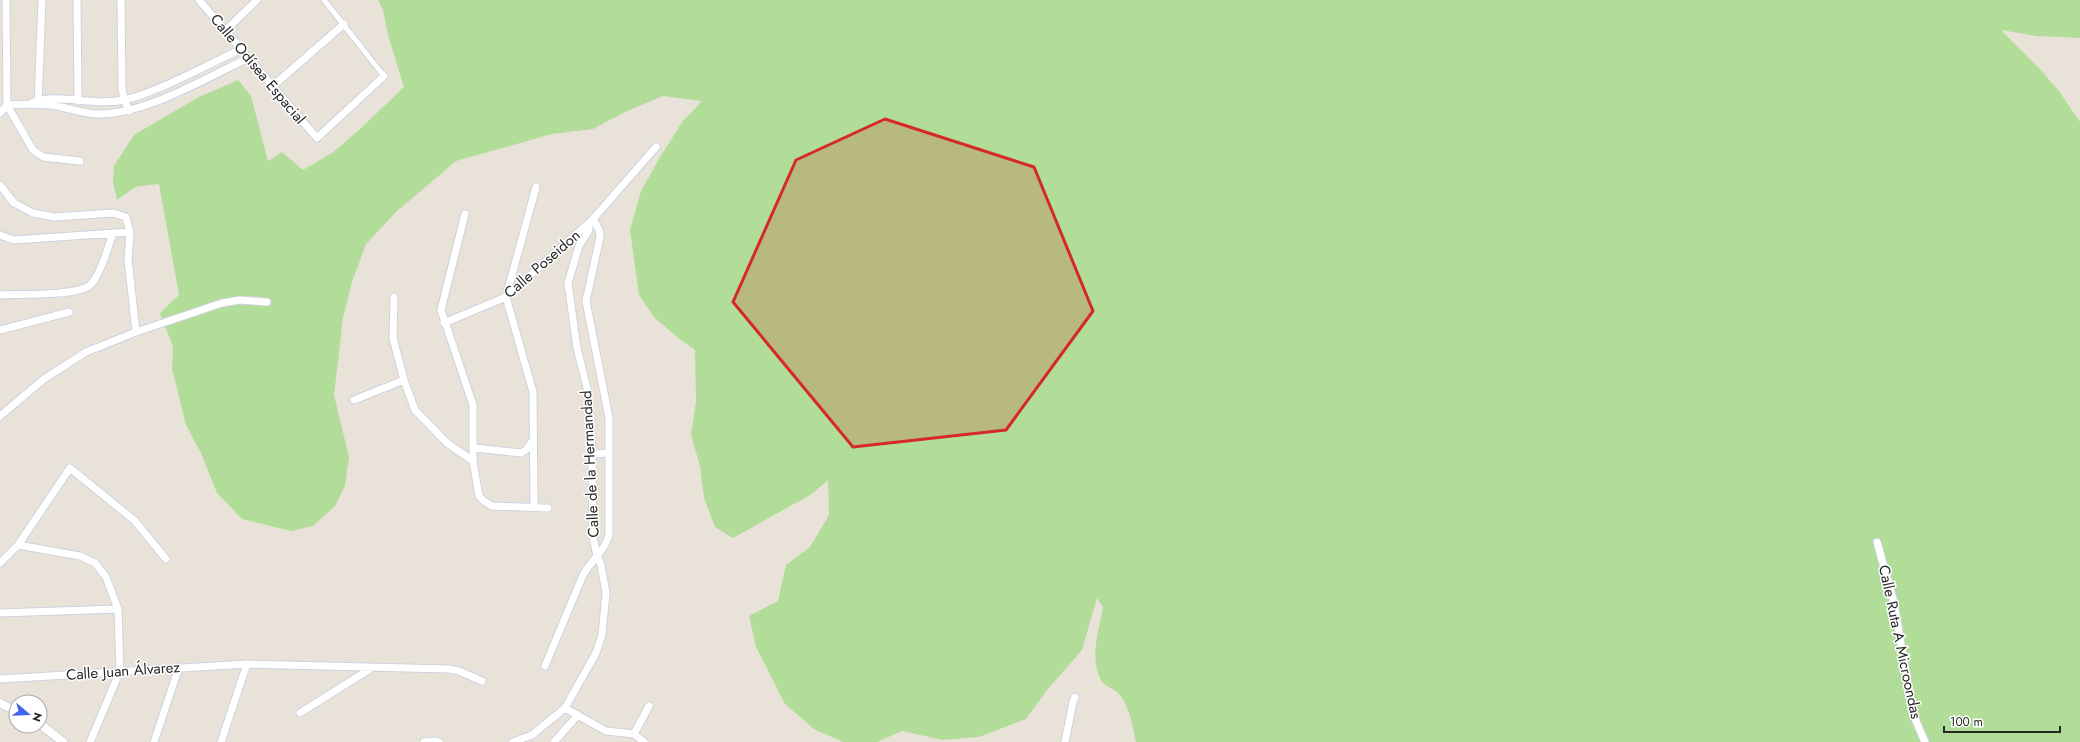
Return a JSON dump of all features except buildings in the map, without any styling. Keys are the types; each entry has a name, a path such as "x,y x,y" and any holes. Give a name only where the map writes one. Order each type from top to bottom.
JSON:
{"street":[{"path":"6,0 6,105 33,150 43,156 80,161"},
{"path":"38,102 42,0"},
{"path":"76,0 78,101"},
{"path":"121,0 122,88 124,100 129,111"},
{"name":"Calle Odísea Espacial","path":"199,0 250,57 317,138 384,76"},
{"path":"226,30 258,0"},
{"path":"324,0 384,76"},
{"path":"273,86 344,24"},
{"path":"6,105 30,104 51,98 102,103 124,100 147,92 242,49"},
{"path":"38,102 99,114 129,111 157,102 250,57"},
{"path":"0,113 6,105"},
{"name":"Calle Poseidon","path":"444,323 506,297 591,221 656,147"},
{"path":"0,185 14,204 33,213 54,217 113,213 126,218 130,232 128,259 136,332"},
{"path":"534,507 533,392 506,297 536,186"},
{"path":"465,214 442,300 441,310 444,323 473,405 473,461 479,496 492,506 548,508"},
{"path":"545,666 583,575 607,544 609,535 609,418 586,301 600,237 599,230 591,221"},
{"name":"Calle de la Hermandad","path":"565,708 596,653 602,635 606,593 601,565 597,556 593,537 592,454 588,392 577,348 568,283 579,246 589,230 591,221"},
{"path":"0,235 14,240 130,232"},
{"path":"0,295 72,292 89,286 97,276 113,233"},
{"path":"394,297 393,338 404,380 415,410 447,443 473,461"},
{"path":"0,416 44,380 86,352 136,332 203,310 240,300 267,302"},
{"path":"0,330 69,312"},
{"path":"354,400 404,380"},
{"path":"474,448 521,453 531,445 534,438"},
{"path":"592,454 608,453"},
{"path":"0,563 18,545 70,468 134,521 166,559"},
{"name":"Calle Ruta A Microondas","path":"1877,542 1894,603 1913,714 1925,742"},
{"path":"18,545 80,556 95,563 106,577 118,609 120,671 90,742"},
{"path":"0,613 118,609"},
{"path":"221,742 247,664"},
{"name":"Calle Juan Álvarez","path":"0,679 247,664 455,670 482,681"},
{"path":"154,742 179,667"},
{"path":"300,713 370,668"},
{"path":"1065,742 1075,696"},
{"path":"634,734 649,706"},
{"path":"513,742 532,735 565,708 612,733 634,734 644,742"},
{"path":"554,742 578,715"},
{"path":"48,730 63,742"},
{"path":"424,742 436,740 439,742"}],"highlighted area":[{"path":"885,119 1034,167 1093,311 1006,430 853,447 733,302 796,160"}],"green space":[{"path":"378,0 2080,0 2080,38 2037,36 2001,30 2039,68 2059,91 2080,122 2080,742 1136,742 1130,716 1122,697 1115,690 1103,683 1096,665 1095,655 1097,636 1103,607 1097,598 1082,650 1048,689 1026,719 979,737 943,740 902,731 877,742 843,742 814,729 785,704 756,647 749,616 778,601 786,565 810,547 829,515 828,480 812,494 733,538 715,527 704,498 700,466 691,435 696,402 695,350 654,317 639,295 630,230 641,191 660,157 683,121 702,101 663,96 625,112 593,129 552,134 456,161 397,211 366,244 352,282 343,318 334,395 349,457 345,486 335,506 313,526 291,531 242,519 217,493 201,453 186,425 172,368 173,347 160,313 179,295 159,184 135,187 117,200 113,182 114,166 134,135 199,97 238,80 251,96 268,161 282,152 303,170 332,153 360,129 404,87 388,35 383,10"}]}
